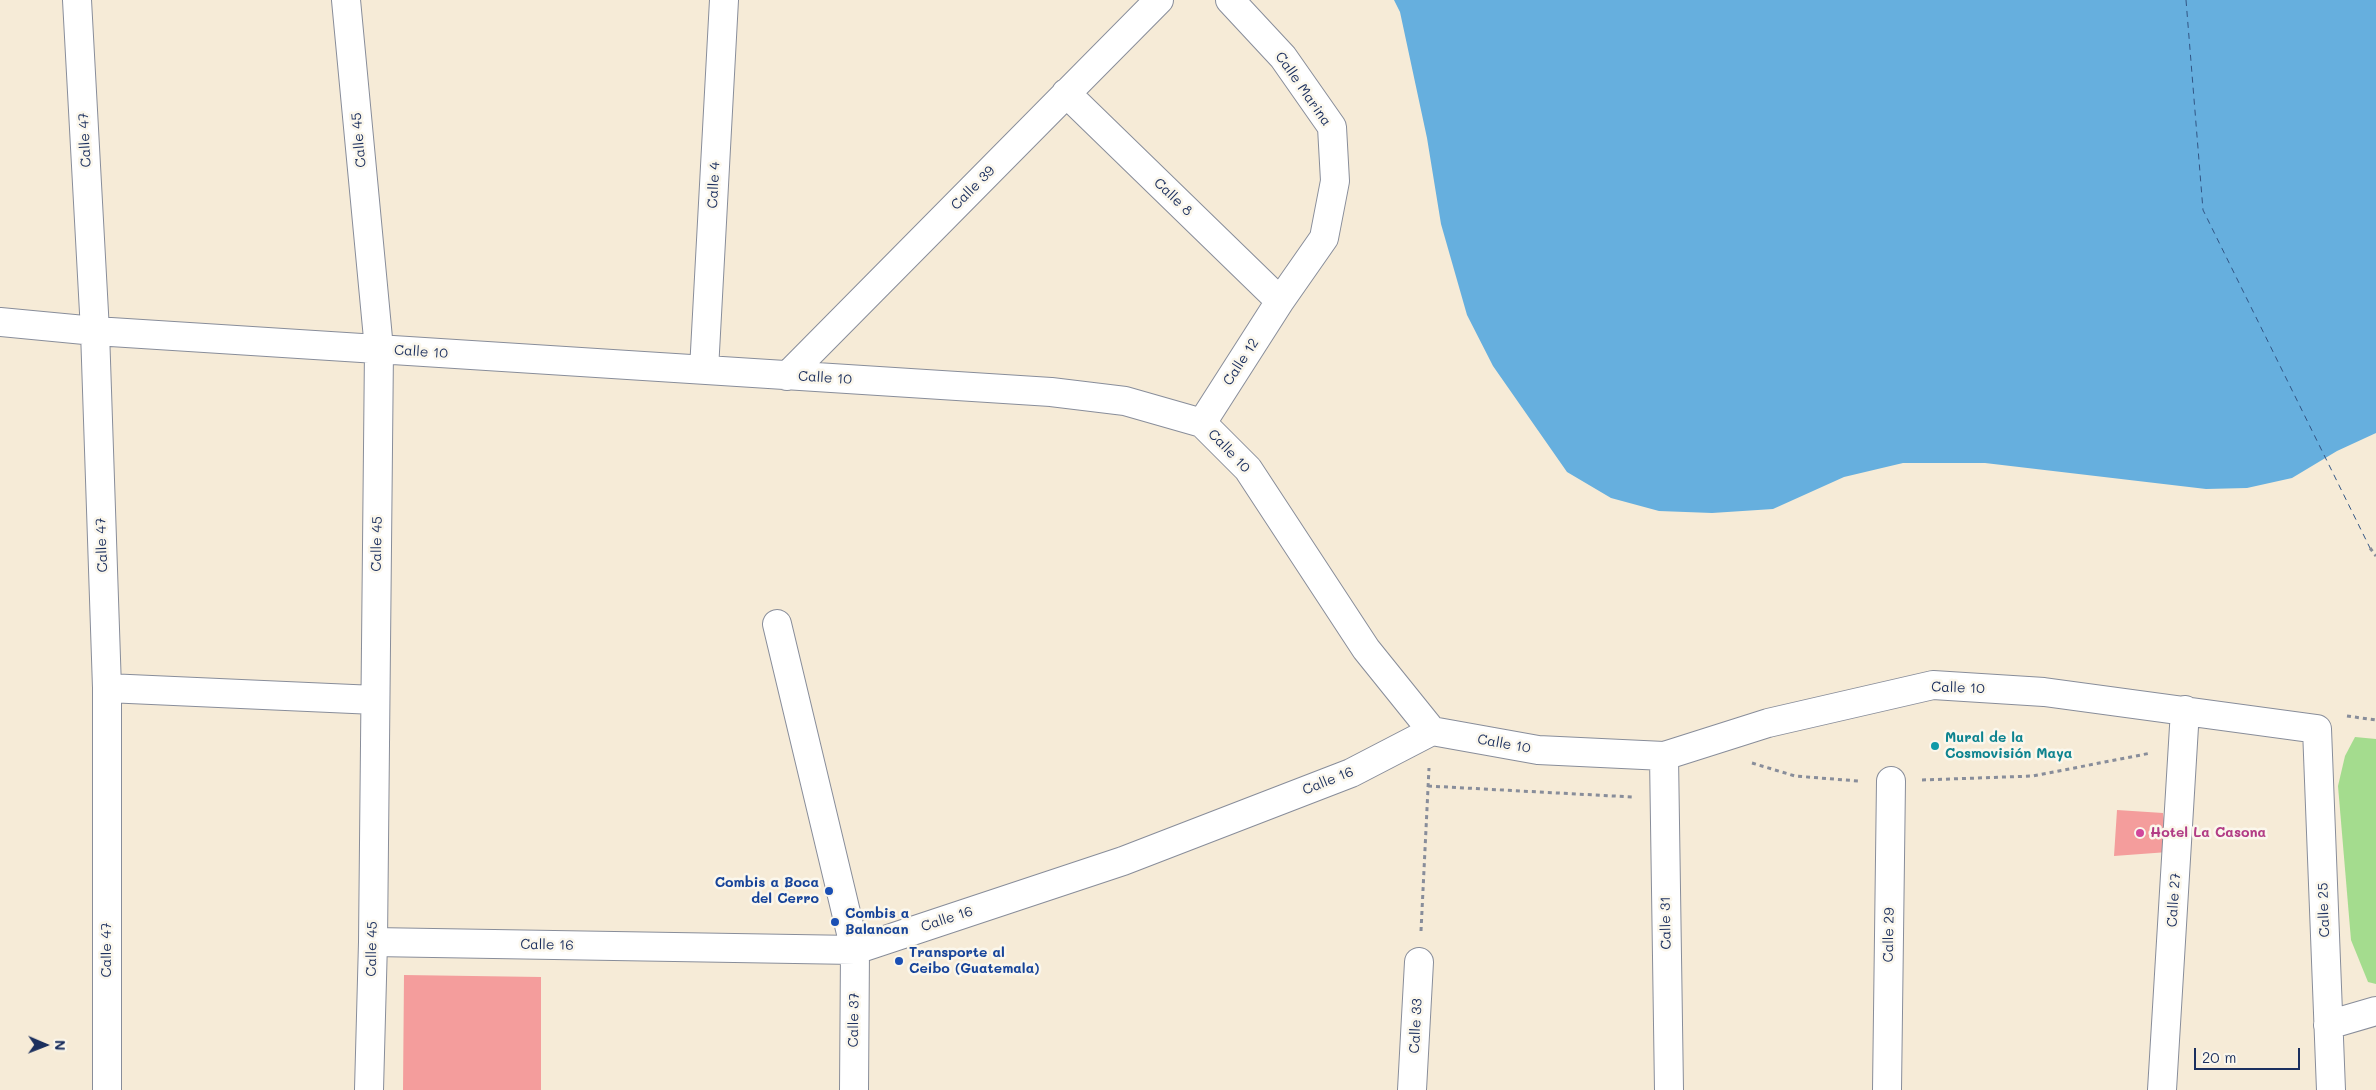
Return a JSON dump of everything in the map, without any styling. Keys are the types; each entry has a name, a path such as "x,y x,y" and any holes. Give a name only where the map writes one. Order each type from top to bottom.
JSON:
{"street":[{"name":"Calle 47","path":"77,0 95,331 107,688 107,1090"},
{"name":"Calle 45","path":"346,0 379,349 373,942 369,1090"},
{"name":"Calle 4","path":"704,370 724,0"},
{"name":"Calle 39","path":"787,376 1159,0"},
{"name":"Calle Marina","path":"1230,0 1283,57 1332,127 1335,180 1324,238 1280,302"},
{"name":"Calle 8","path":"1066,93 1280,302"},
{"name":"Calle 12","path":"1202,423 1280,302"},
{"name":"Calle 10","path":"0,322 95,331 1051,392 1125,401 1202,423 1248,469 1366,649 1432,731 1538,750 1664,756 1768,722 1933,685 2044,692 2317,729"},
{"name":"Calle 37","path":"777,624 855,950 854,1090"},
{"path":"107,688 375,700"},
{"name":"Calle 27","path":"2162,1090 2185,710"},
{"name":"Calle 25","path":"2317,729 2331,1090"},
{"name":"Calle 16","path":"373,942 855,950 1123,861 1351,772 1432,731"},
{"name":"Calle 31","path":"1664,756 1669,1090"},
{"name":"Calle 29","path":"1887,1090 1891,781"},
{"name":"Calle 33","path":"1412,1090 1419,962"},
{"path":"2328,1025 2376,1011"}],"path":[{"path":"2370,548 2376,556"},
{"path":"1419,962 1432,731"},
{"path":"1750,762 1795,776 1891,781 2033,776 2112,762 2184,745"},
{"path":"1428,786 1665,798"}],"green space":[{"path":"2355,737 2376,739 2376,984 2368,982 2351,940 2338,786 2345,756"}],"water":[{"path":"1394,0 2376,0 2376,433 2337,451 2292,478 2247,488 2206,489 1985,463 1903,463 1844,477 1773,509 1712,513 1659,511 1611,498 1567,472 1493,366 1467,315 1441,224 1427,138 1400,12"}],"building":[{"name":"Hotel La Casona","path":"2117,810 2163,813 2168,852 2114,856"},
{"path":"404,975 541,977 541,1090 403,1090"}],"ferry route":[{"path":"2186,0 2203,210 2370,548"}],"place":[{"name":"Mural de la Cosmovisión Maya","path":"1935,746"},
{"name":"Hotel La Casona","path":"2140,833"},
{"name":"Combis a Boca del Cerro","path":"829,891"},
{"name":"Combis a Balancan","path":"835,922"},
{"name":"Transporte al Ceibo (Guatemala)","path":"899,961"}]}
